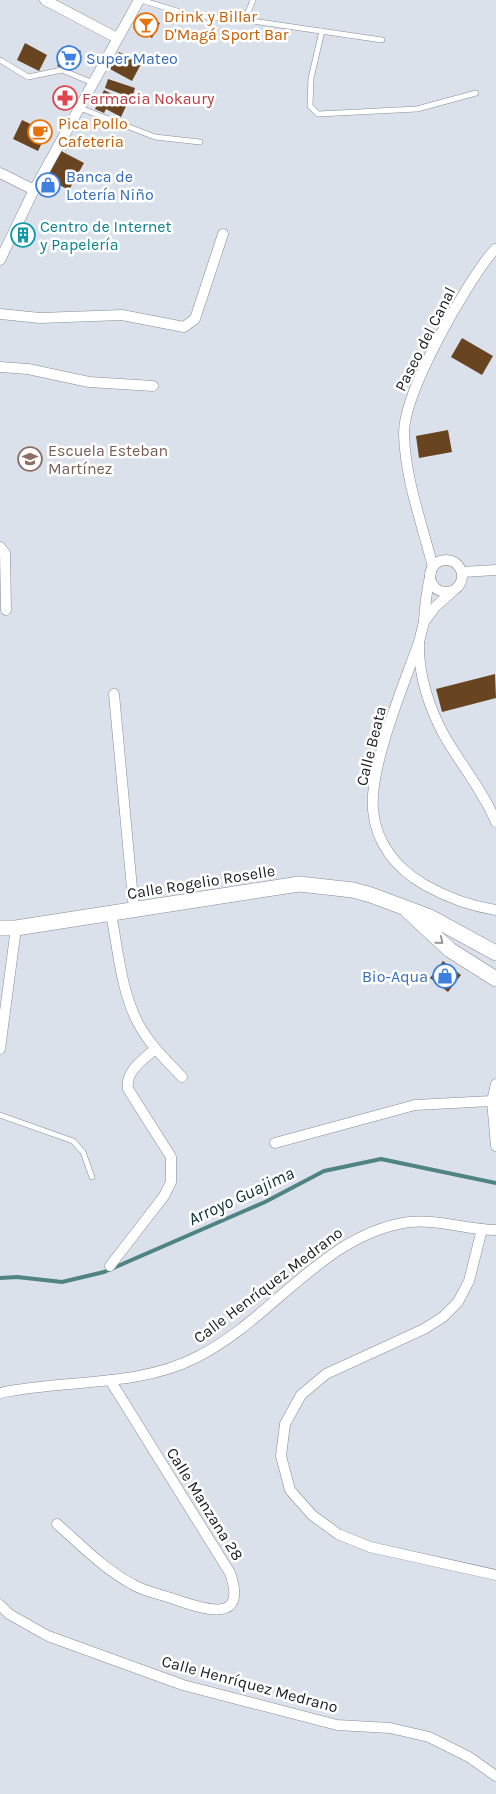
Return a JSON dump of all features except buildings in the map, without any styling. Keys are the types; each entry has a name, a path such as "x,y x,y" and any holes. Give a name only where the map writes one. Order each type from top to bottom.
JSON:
{"street":[{"path":"45,0 117,38"},
{"path":"0,260 34,190 117,38 140,0"},
{"path":"0,173 34,190"},
{"path":"0,314 40,318 122,315 184,327 195,319 223,234"},
{"name":"Paseo del Canal","path":"496,249 482,264 467,288 423,372 408,407 404,431 406,455 432,570 425,597 424,623 419,642 420,670 429,702 445,737 478,786 496,822"},
{"path":"0,367 28,369 89,382 152,386"},
{"path":"0,547 5,553 6,610"},
{"path":"446,560 456,564 462,572 461,583 454,590 438,590 432,582 432,570 446,560"},
{"path":"462,572 496,570"},
{"name":"Paseo del Canal","path":"424,623 435,607 454,590"},
{"name":"Calle Beata","path":"419,642 390,722 375,779 373,810 380,840 395,863 410,876 442,895 473,906 496,910"},
{"path":"114,694 134,910"},
{"name":"Calle Rogelio Roselle","path":"0,928 16,928 299,884 353,890 405,908 430,917 496,953"},
{"name":"Calle Rogelio Roselle","path":"405,908 423,927 450,950 496,979"},
{"path":"111,914 125,988 137,1022 155,1049 182,1077"},
{"path":"0,1049 16,928"},
{"path":"110,1266 164,1196 171,1182 171,1157 142,1113 128,1089 126,1080 130,1073 155,1049"},
{"path":"496,1084 492,1101 496,1146"},
{"path":"275,1143 415,1105 492,1101"},
{"name":"Calle Henríquez Medrano","path":"0,1393 110,1380 172,1368 198,1357 229,1338 355,1238 382,1228 410,1222 437,1222 496,1230"},
{"path":"482,1228 469,1281 458,1302 443,1317 424,1329 326,1374 301,1395 285,1424 281,1456 290,1490 312,1515 338,1534 370,1547 496,1575"},
{"name":"Calle Manzana 28","path":"57,1524 106,1568 133,1585 219,1611 228,1607 234,1598 235,1587 230,1573 110,1380"},
{"name":"Calle Henríquez Medrano","path":"0,1605 9,1614 48,1636 183,1684 337,1725 390,1728 429,1737 469,1757 496,1776"}],"lane":[{"path":"140,0 190,15 245,20 382,40"},
{"path":"245,20 253,0"},
{"path":"322,31 311,78 310,106 318,114 417,109 476,93"},
{"path":"0,60 28,77 62,70 93,83"},
{"path":"79,107 155,137 200,142"},
{"path":"0,1114 73,1141 83,1152 92,1177"}],"waterway":[{"name":"Arroyo Guajima","path":"0,1278 17,1277 62,1282 104,1272 265,1202 324,1171 381,1159 496,1183"}],"place":[{"name":"Drink y Billar D'Magá Sport Bar","path":"146,25"},
{"name":"Super Mateo","path":"69,58"},
{"name":"Farmacia Nokaury","path":"65,98"},
{"name":"Pica Pollo Cafeteria","path":"40,132"},
{"name":"Banca de Lotería Niño","path":"48,185"},
{"name":"Centro de Internet y Papelería","path":"23,235"},
{"name":"Escuela Esteban Martínez","path":"30,459"},
{"name":"Bio-Aqua","path":"445,976"}]}
